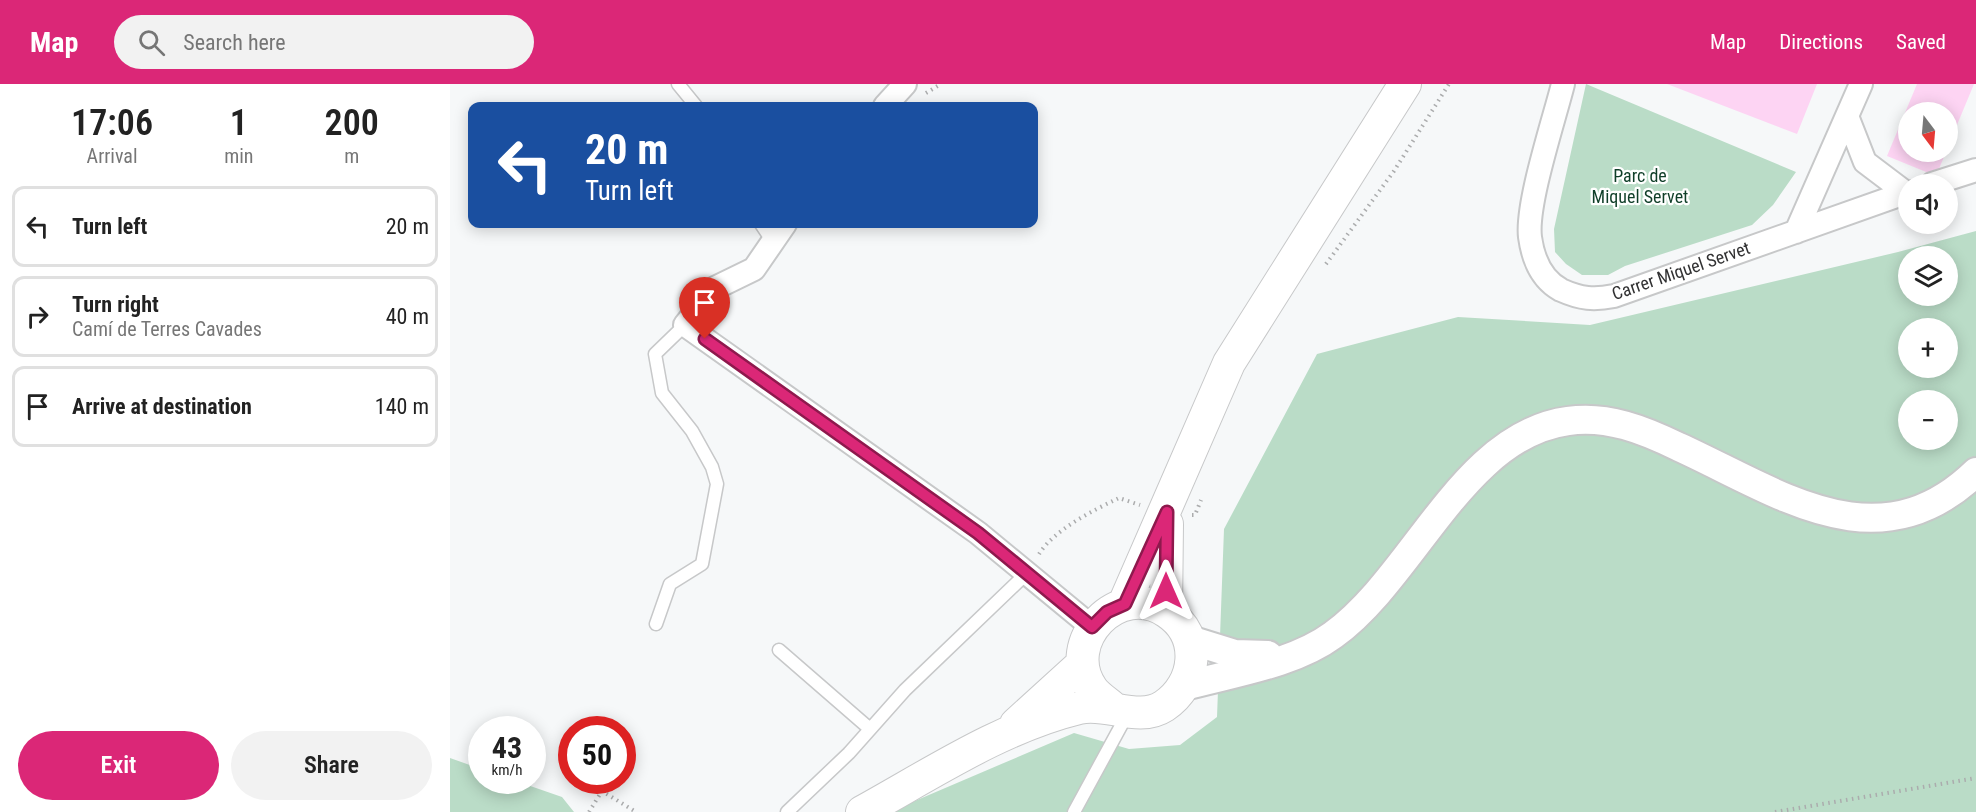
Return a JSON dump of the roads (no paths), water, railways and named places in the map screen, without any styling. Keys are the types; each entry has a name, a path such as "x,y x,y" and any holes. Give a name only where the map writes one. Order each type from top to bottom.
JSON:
{"main road":[{"path":"1125,604 1167,512 1229,363 1405,84"},
{"path":"1166,610 1167,512"},
{"path":"862,812 1006,733 1081,707 1120,710 1148,712 1161,708 1177,697 1185,686 1193,663 1190,640 1181,623 1166,610 1147,603 1125,604 1107,612 1092,627 1084,644 1082,664 1093,691 1120,710"},
{"path":"1006,733 1082,664"}],"street":[{"path":"889,102 905,84"},
{"name":"Carrer Miquel Servet","path":"1563,84 1535,197 1530,235 1540,272 1553,285 1590,300 1614,296 1898,196"},
{"path":"1796,232 1861,84"},
{"path":"1847,116 1865,162 1898,186"},
{"path":"1958,176 1976,170"},
{"path":"773,230 754,269 715,288 685,325 978,533 1092,627"},
{"path":"1185,686 1291,656 1319,645 1348,624 1370,602 1440,515 1489,460 1517,438 1548,424 1588,419 1624,425 1659,438 1791,500 1820,511 1860,520 1875,520 1913,512 1953,491 1976,472"},
{"path":"1190,640 1235,654 1291,656"}],"lane":[{"path":"678,84 693,102"},
{"path":"656,624 670,584 702,564 717,484 712,467 692,431 662,393 655,354 685,325"},
{"path":"787,812 922,673 1026,574"},
{"path":"779,650 870,729"},
{"path":"1074,812 1120,710"}],"park label":[{"name":"Parc de Miquel Servet","path":"1640,186"}]}
